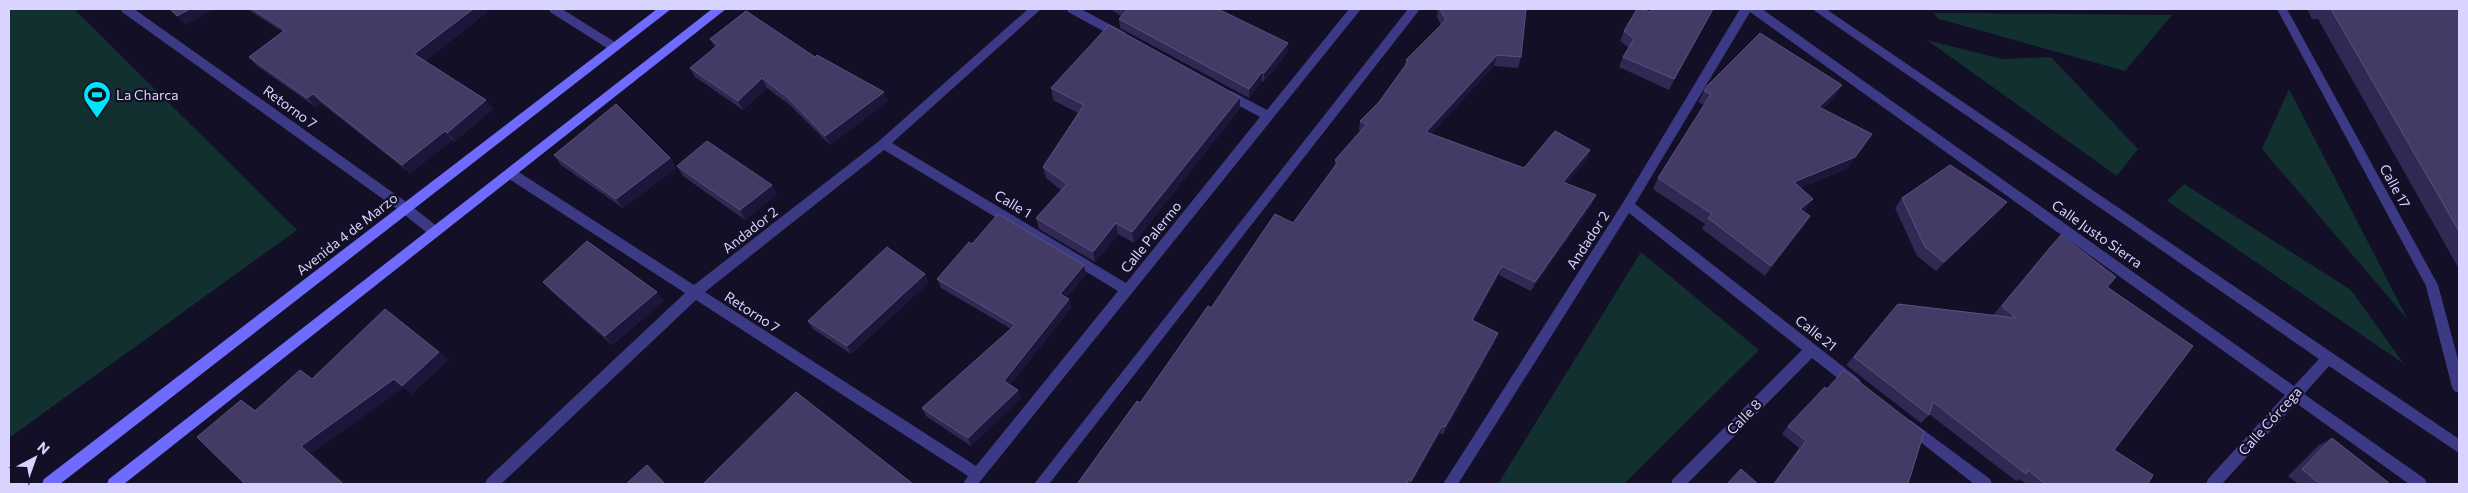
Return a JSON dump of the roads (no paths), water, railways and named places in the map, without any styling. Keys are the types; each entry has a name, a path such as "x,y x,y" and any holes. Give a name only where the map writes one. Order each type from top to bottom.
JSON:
{"main road":[{"name":"Avenida 4 de Marzo","path":"49,484 665,9"},
{"path":"114,484 720,9"}],"street":[{"name":"Retorno 7","path":"126,9 406,208 435,232"},
{"path":"554,9 614,47"},
{"name":"Andador 2","path":"500,482 695,292 883,144 1036,9"},
{"path":"1072,9 1132,42"},
{"name":"Calle Palermo","path":"974,480 1355,9"},
{"path":"1041,484 1414,9"},
{"name":"Andador 2","path":"1450,484 1628,205 1746,9"},
{"name":"Calle Justo Sierra","path":"1754,9 2295,393 2420,484"},
{"name":"Calle Justo Sierra","path":"1818,9 2459,448"},
{"name":"Calle 17","path":"2282,9 2432,285 2459,387"},
{"path":"1217,88 1268,116"},
{"name":"Calle 1","path":"883,144 1128,290"},
{"name":"Retorno 7","path":"510,173 695,292 974,480"},
{"name":"Calle 21","path":"1628,205 1864,391"},
{"name":"Calle 8","path":"1678,484 1810,350"},
{"name":"Calle Córcega","path":"2212,484 2328,358"},
{"path":"1902,420 1985,484"}],"place":[{"name":"La Charca","path":"97,119"}]}
